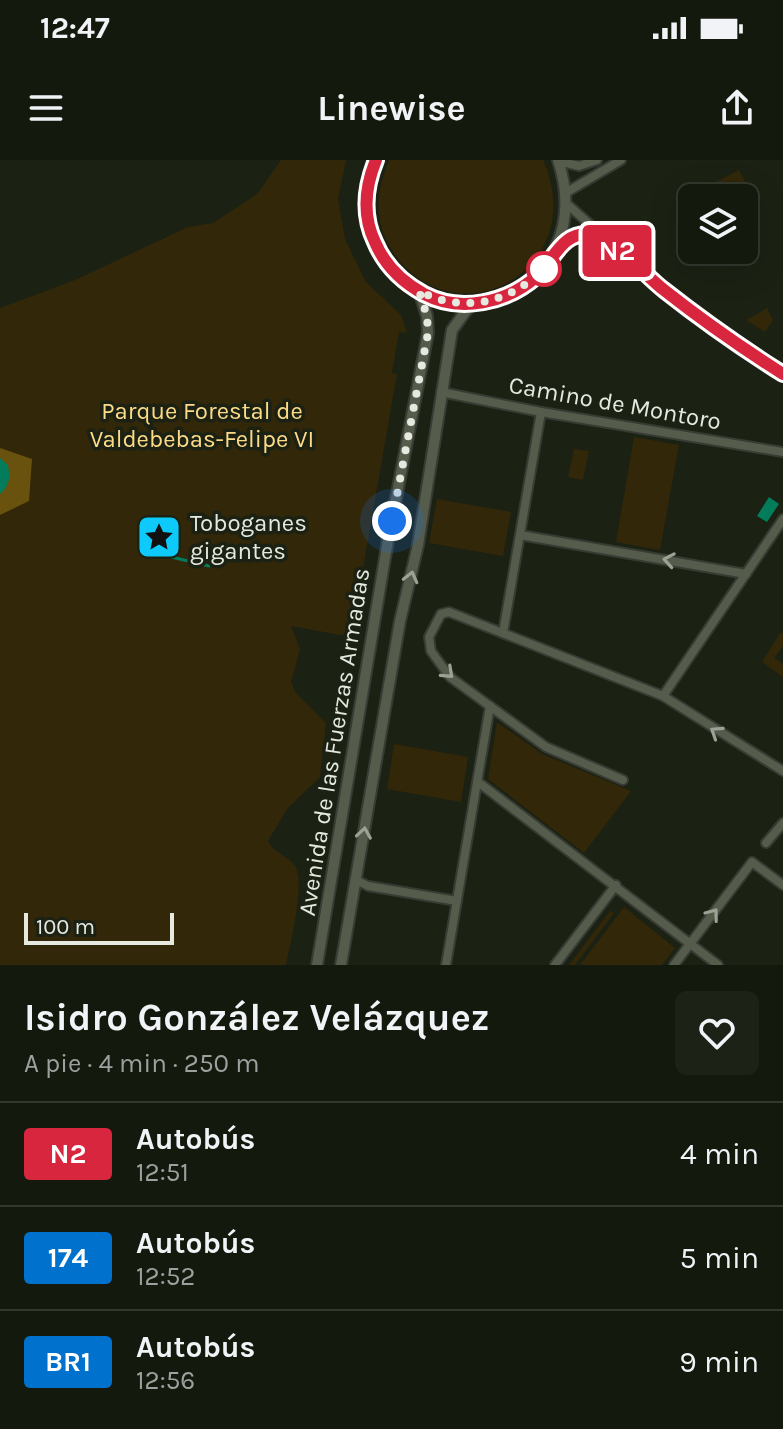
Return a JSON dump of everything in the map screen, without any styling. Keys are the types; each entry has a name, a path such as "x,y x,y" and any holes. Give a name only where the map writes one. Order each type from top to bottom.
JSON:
{"street":[{"path":"376,160 366,195 371,235 391,270 419,291 438,300 471,304 500,298 527,284 544,269 557,248 567,198 558,161 579,166 597,160"},
{"path":"567,198 621,160"},
{"path":"567,198 607,243 665,291 783,374"},
{"path":"557,248 580,235 589,235 607,243"},
{"name":"Avenida de las Fuerzas Armadas","path":"317,965 386,553 428,333 427,316 419,291"},
{"name":"Avenida de las Fuerzas Armadas","path":"341,965 400,621 418,545 452,330 471,304"},
{"name":"Camino de Montoro","path":"441,392 541,412 783,452"},
{"path":"503,633 541,412"},
{"path":"663,696 783,519"},
{"path":"520,535 746,574"},
{"path":"623,780 546,747 437,663 429,637 441,614 449,612 663,696 783,771"},
{"path":"446,965 490,706"},
{"path":"478,782 718,965"},
{"path":"766,843 783,823"},
{"path":"674,965 752,862 783,885"},
{"path":"356,880 368,886 457,901"},
{"path":"555,965 616,885"}],"green space":[{"name":"Parque Forestal de Valdebebas-Felipe VI","path":"281,160 346,160 338,199 345,239 366,282 401,315 407,333 399,332 392,373 397,374 351,637 291,626 300,649 291,682 296,693 326,723 320,777 287,809 268,841 292,862 298,874 296,914 286,965 0,965 0,308 75,280 188,227 213,223 257,194"},
{"path":"389,160 543,160 553,199 549,233 533,261 510,281 481,292 449,292 419,279 393,252 382,230 379,195"},
{"path":"739,170 746,184 738,184 736,181 712,184"},
{"path":"767,308 773,320 765,332 746,320"},
{"path":"634,437 679,445 660,550 616,542"},
{"path":"574,449 589,451 583,480 568,477"},
{"path":"437,499 511,512 503,556 429,543"},
{"path":"780,633 783,633 783,646 774,658 783,664 783,677 762,662"},
{"path":"497,722 542,754 631,791 584,853 488,779"},
{"path":"394,744 468,757 461,802 387,789"},
{"path":"624,907 675,948 662,965 580,965"},
{"path":"610,911 614,913 575,965 569,965"}],"shaded area":[{"path":"0,448 32,459 29,501 0,515"},
{"path":"0,458 8,465 9,474 0,494"},
{"path":"769,497 779,504 767,522 757,516"}],"waterway":[{"path":"142,550 209,566"}],"bus line":[{"name":"N2","path":"376,160 366,195 371,235 391,270 431,298 471,304 500,298 536,277 557,248 570,239 589,235 607,243 724,336 783,374"}],"place":[{"name":"Toboganes gigantes","path":"159,537"}],"route":[{"path":"392,521 428,333 427,316 419,291 431,298 454,303 485,302 514,292 544,269"}]}
